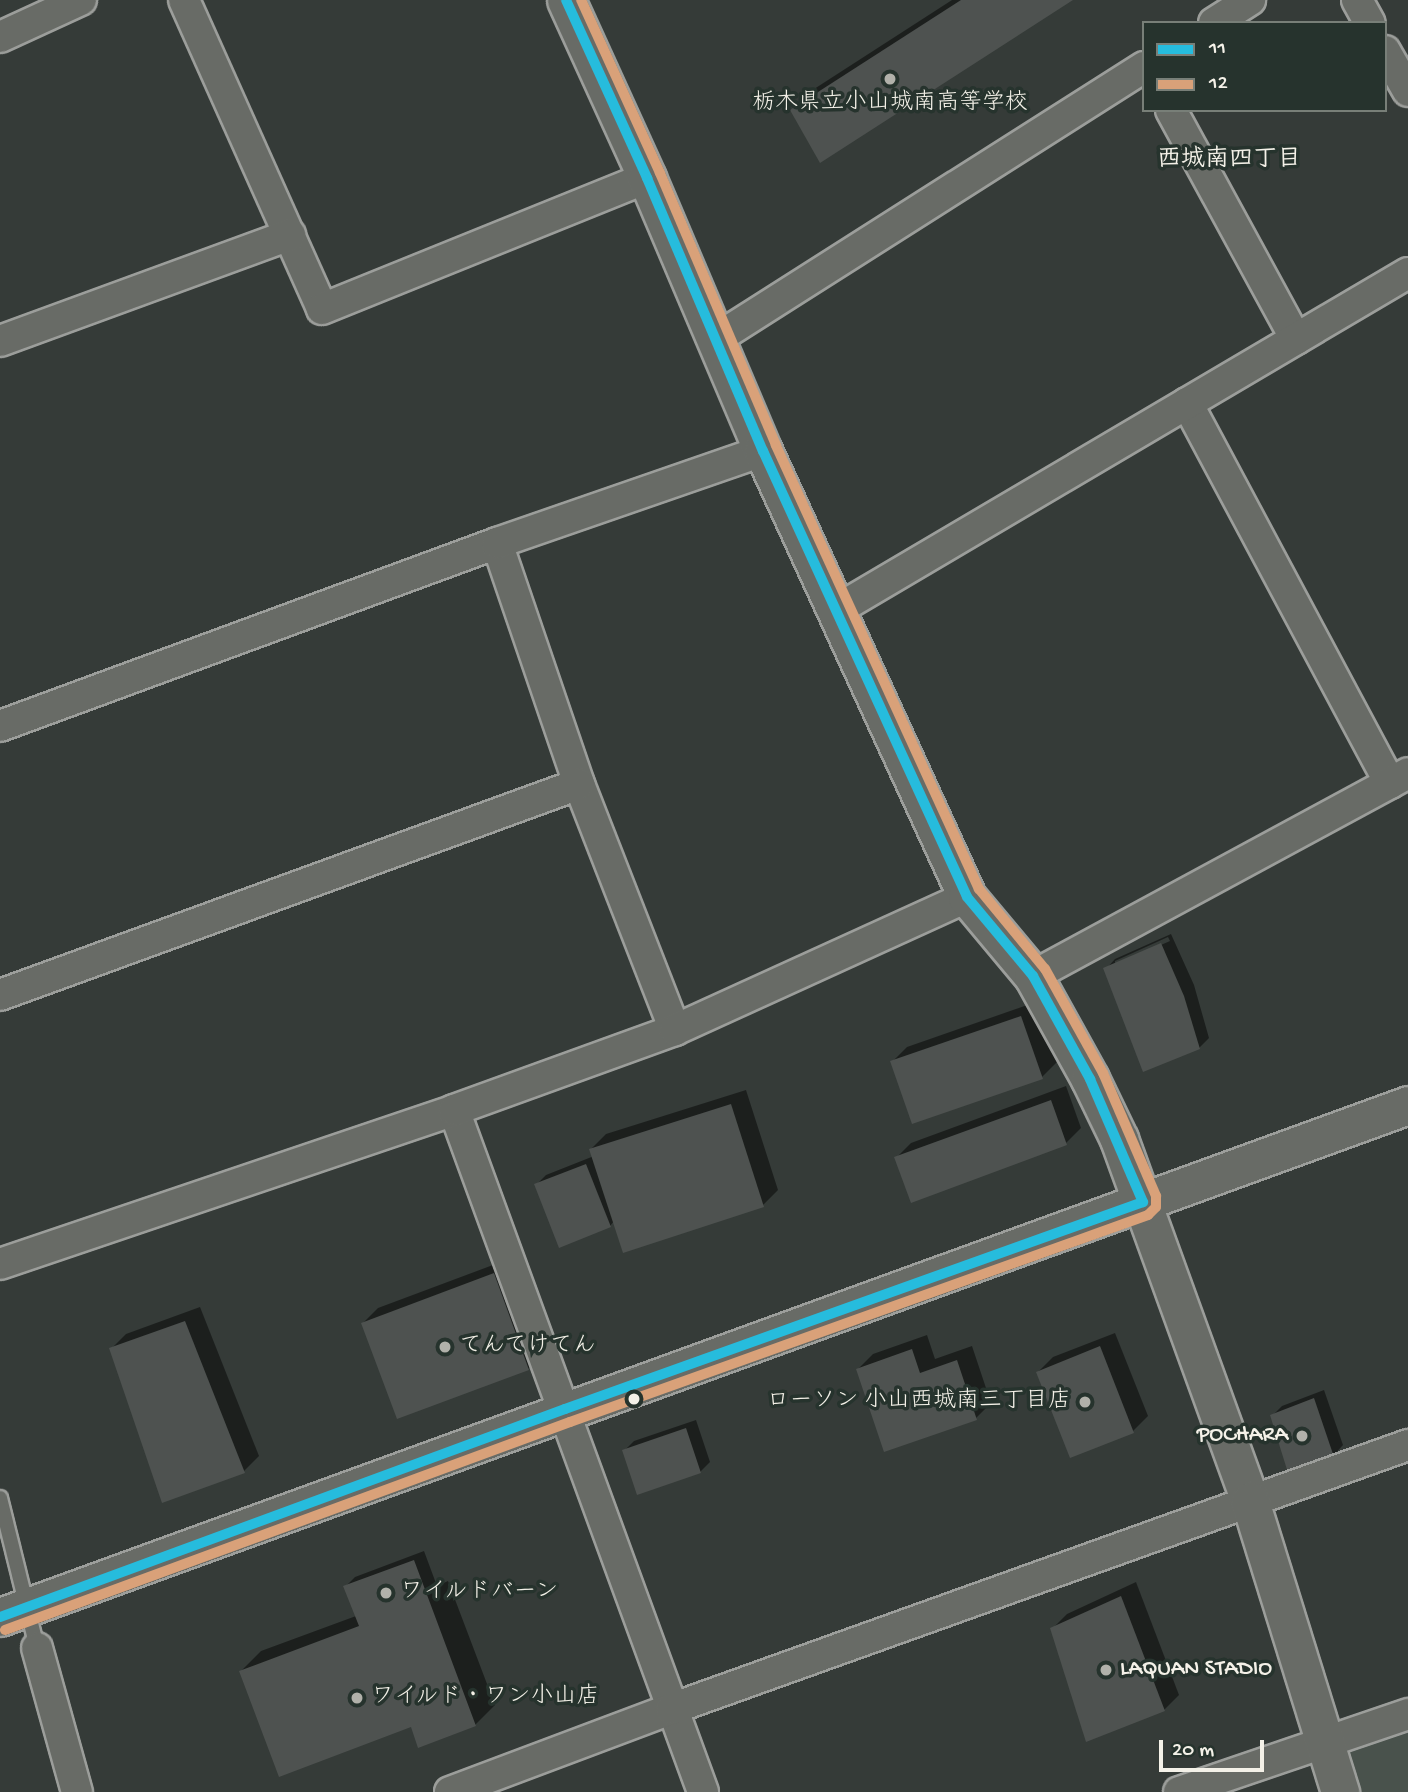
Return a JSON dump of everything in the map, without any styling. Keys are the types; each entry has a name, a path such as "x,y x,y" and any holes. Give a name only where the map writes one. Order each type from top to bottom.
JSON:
{"street":[{"path":"0,37 81,0"},
{"path":"184,0 322,309 647,178"},
{"path":"566,0 647,178 762,451 967,897 1033,975 1090,1079 1119,1139 1251,1501 1340,1792"},
{"path":"1217,21 1250,0"},
{"path":"1357,0 1369,21"},
{"path":"1387,54 1408,91"},
{"path":"716,339 1142,68"},
{"path":"1172,112 1296,339"},
{"path":"0,341 290,235"},
{"path":"835,611 1408,273"},
{"path":"1033,975 1399,778 1187,403"},
{"path":"0,726 497,543 762,451"},
{"path":"497,543 579,784 675,1030"},
{"path":"0,995 579,784"},
{"path":"0,1264 454,1110 675,1030 967,897"},
{"path":"13,1612 565,1409 1408,1105"},
{"path":"454,1110 703,1792"},
{"path":"450,1792 671,1709 1408,1445"},
{"path":"37,1648 77,1792"},
{"path":"1179,1792 1408,1714"}],"lane":[{"path":"0,1498 13,1612 37,1648"}],"shaded area":[{"path":"1408,1728 1408,1792 1354,1792 1341,1750"}],"building":[{"path":"961,0 1073,0 820,163 790,110"},
{"path":"1161,943 1184,996 1200,1049 1143,1072 1103,968"},
{"path":"1021,1016 1043,1079 912,1124 890,1061"},
{"path":"1051,1100 1067,1145 911,1203 894,1157"},
{"path":"731,1104 764,1207 623,1253 589,1149"},
{"path":"586,1164 611,1227 559,1248 534,1184"},
{"name":"てんてけてん","path":"494,1273 529,1370 397,1419 361,1323"},
{"path":"185,1321 245,1473 162,1503 109,1348"},
{"name":"ローソン 小山西城南三丁目店","path":"1100,1346 1134,1433 1070,1458 1036,1372"},
{"path":"912,1349 920,1373 957,1360 977,1420 884,1452 856,1369"},
{"name":"POCHARA","path":"1314,1398 1334,1457 1289,1476 1270,1415"},
{"path":"686,1428 701,1473 637,1495 622,1450"},
{"name":"ワイルド・ワン小山店","path":"414,1560 476,1726 418,1748 411,1727 279,1777 239,1671 359,1626 343,1586"},
{"name":"LAQUAN STADIO","path":"1121,1596 1165,1711 1086,1742 1050,1628"}],"transit line":[{"name":"11","path":"566,0 647,178 763,451 967,897 1033,976 1090,1079 1143,1202"},
{"name":"12","path":"5,1630 570,1422 1148,1215 1156,1207 1156,1196 1103,1073 1045,969 979,889 776,445 660,173 581,0"},
{"name":"11","path":"0,1617 565,1409 1143,1202"}],"place":[{"name":"栃木県立小山城南高等学校","path":"890,79"},
{"name":"てんてけてん","path":"445,1347"},
{"name":"ローソン 小山西城南三丁目店","path":"1085,1402"},
{"name":"POCHARA","path":"1302,1436"},
{"name":"ワイルドバーン","path":"386,1593"},
{"name":"LAQUAN STADIO","path":"1106,1670"},
{"name":"ワイルド・ワン小山店","path":"357,1698"}],"district":[{"name":"西城南四丁目","path":"1229,161"}]}
